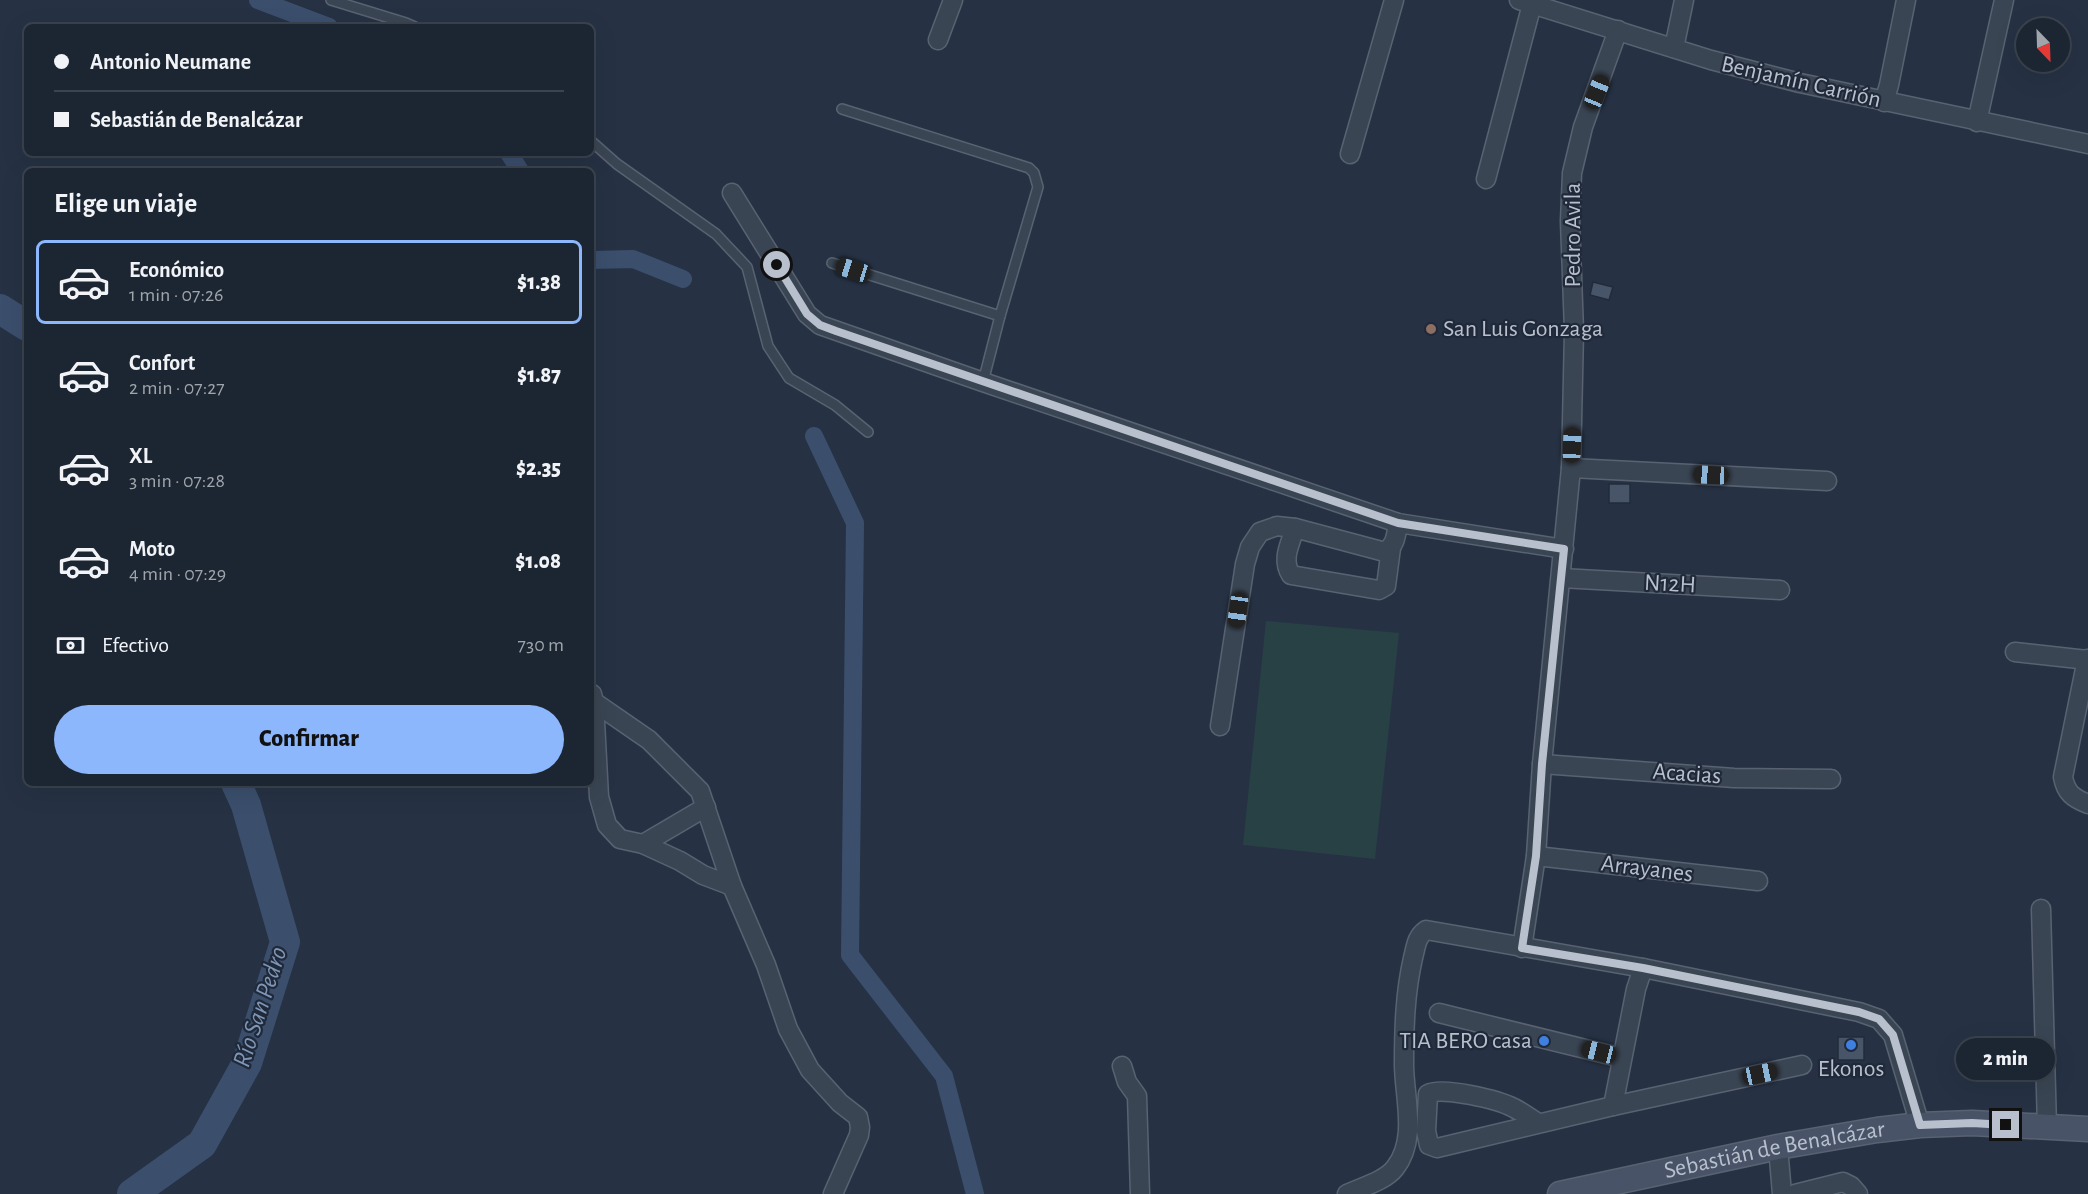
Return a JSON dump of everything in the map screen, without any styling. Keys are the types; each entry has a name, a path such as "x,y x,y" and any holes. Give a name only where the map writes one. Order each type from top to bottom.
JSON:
{"main road":[{"name":"Sebastián de Benalcázar","path":"1560,1194 1778,1147 1877,1130 1920,1125 1972,1123 2088,1129"}],"street":[{"path":"938,40 953,0"},
{"path":"1350,154 1394,0"},
{"path":"1674,48 1683,0"},
{"path":"1884,102 1906,0"},
{"path":"1977,122 2004,0"},
{"path":"1486,179 1526,2"},
{"name":"Benjamín Carrión","path":"1526,2 1711,60 1789,80 2088,144"},
{"name":"Pedro Avila","path":"1522,948 1536,856 1542,764 1571,468 1574,331 1570,221 1572,173 1583,127 1618,30"},
{"path":"732,193 807,314 820,325 1398,523 1564,549"},
{"path":"1571,468 1827,481"},
{"path":"1220,726 1245,564 1250,547 1260,532 1277,525 1385,552 1395,542 1398,523"},
{"path":"1295,528 1286,557 1286,564 1292,575 1379,590 1386,586 1391,548"},
{"name":"N12H","path":"1561,578 1780,590"},
{"path":"2015,652 2087,659 2063,777 2068,793 2074,799 2088,804"},
{"path":"594,699 649,740 700,791 732,886 766,965 788,1029 810,1070 840,1102 858,1117 859,1135 832,1194"},
{"path":"594,726 599,797 607,825 620,840 643,844 680,861 703,875 732,886"},
{"name":"Acacias","path":"1542,764 1734,778 1831,779"},
{"path":"643,844 706,807"},
{"name":"Arrayanes","path":"1536,856 1758,881"},
{"path":"2041,909 2047,1127"},
{"name":"Sebastián de Benalcázar","path":"1347,1194 1384,1177 1394,1169 1401,1158 1406,1141 1408,1120 1404,1067 1405,1007 1419,934 1426,930 1643,968 1859,1012 1879,1019 1893,1035 1920,1125"},
{"path":"1613,1106 1636,989 1643,968"},
{"path":"1439,1012 1622,1058"},
{"path":"1538,1123 1513,1107 1499,1102 1456,1093 1433,1091 1428,1094 1426,1131 1429,1145 1437,1148 1538,1123 1802,1065"},
{"path":"1122,1066 1127,1082 1137,1096 1140,1194"},
{"path":"1778,1147 1782,1194"},
{"path":"1795,1194 1842,1182 1851,1186 1857,1194"}],"lane":[{"path":"331,0 410,24"},
{"path":"842,109 1029,168 1034,174 1038,187 983,382"},
{"path":"594,144 617,164 724,242 747,267 768,346 789,378 835,405 868,432"},
{"path":"832,263 1000,316"}],"green space":[{"path":"1266,621 1399,633 1375,859 1243,845"}],"building":[{"path":"1593,282 1613,287 1609,300 1590,295"},
{"path":"1609,484 1630,484 1630,503 1609,503"},
{"path":"1838,1037 1864,1037 1864,1060 1838,1060"}],"waterway":[{"path":"258,0 321,24"},
{"path":"511,156 518,168"},
{"path":"594,260 633,259 683,279"},
{"name":"Río San Pedro","path":"0,309 24,324"},
{"path":"814,436 855,523 850,955 944,1076 975,1194"},
{"name":"Río San Pedro","path":"132,1194 202,1144 247,1063 285,942 246,805 237,786"}],"place":[{"name":"San Luis Gonzaga","path":"1431,329"},
{"name":"TIA BERO casa","path":"1544,1041"},
{"name":"Ekonos","path":"1851,1045"}],"route":[{"path":"777,265 807,314 820,325 836,331 1398,523 1564,549 1542,764 1536,856 1522,948 1643,968 1859,1012 1879,1019 1893,1035 1920,1125 1972,1123 2006,1125"}]}
